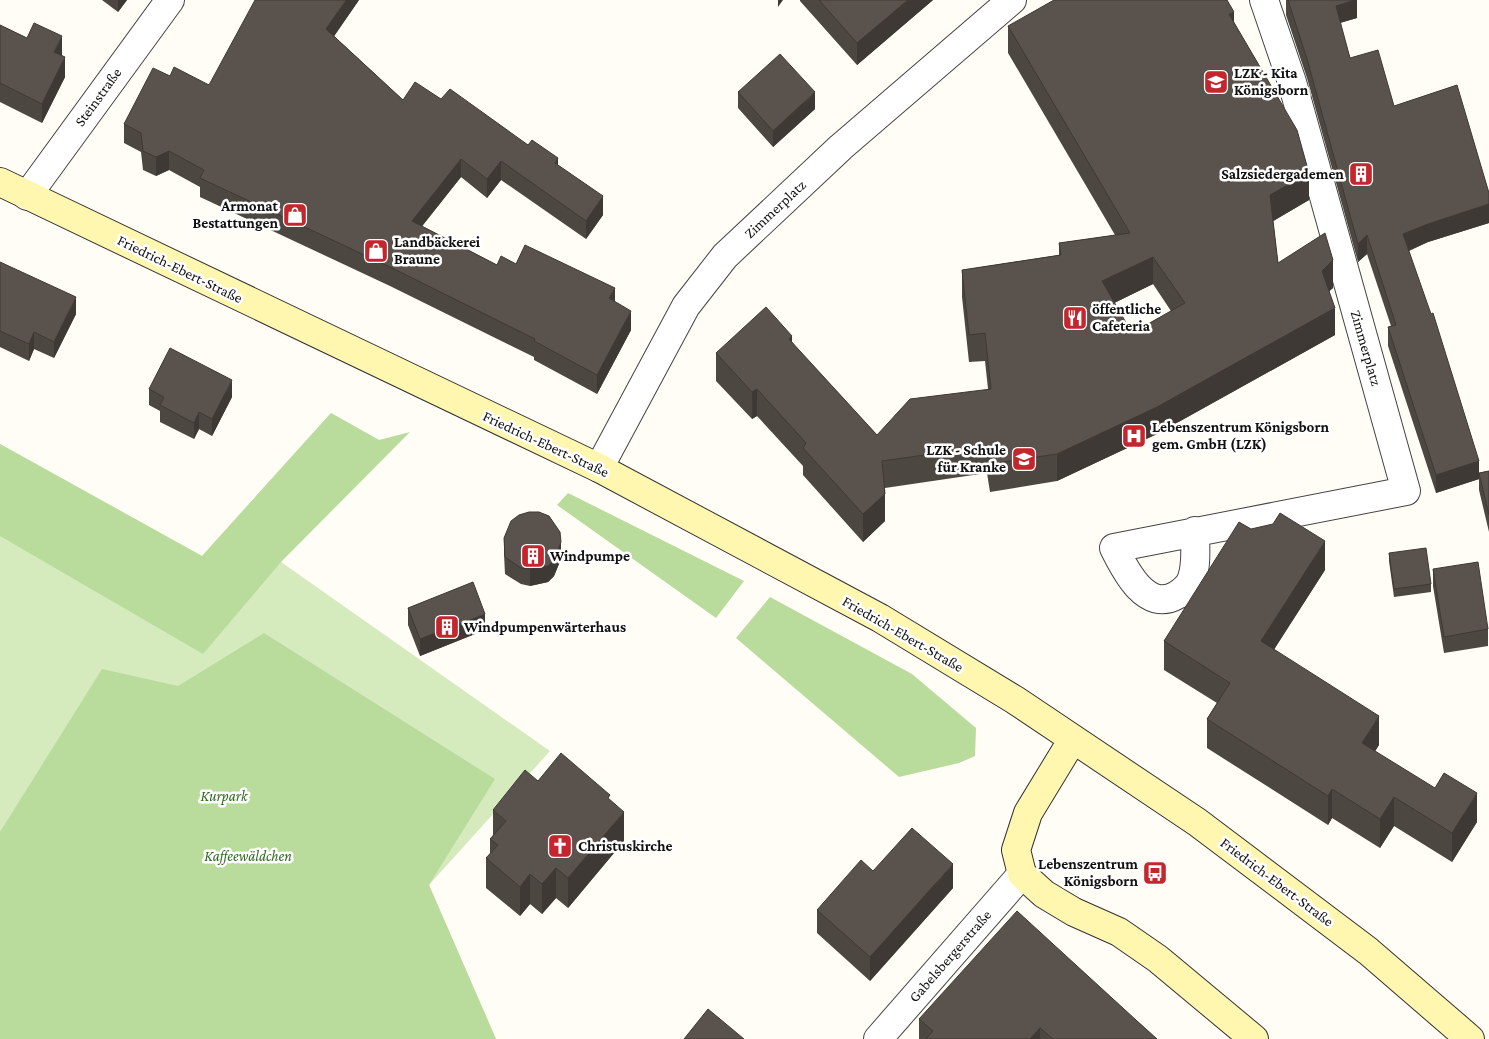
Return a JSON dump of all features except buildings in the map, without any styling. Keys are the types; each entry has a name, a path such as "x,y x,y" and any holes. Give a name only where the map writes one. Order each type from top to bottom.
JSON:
{"main road":[{"name":"Friedrich-Ebert-Straße","path":"0,182 599,468 880,618 1015,700 1197,822 1287,888 1368,951 1470,1039"},
{"path":"1073,739 1028,813 1016,850 1022,874 1044,894 1074,912 1119,932 1158,959 1254,1039"}],"street":[{"name":"Steinstraße","path":"27,196 170,0"},
{"name":"Zimmerplatz","path":"599,468 686,306 725,256 841,147 1012,0"},
{"name":"Zimmerplatz","path":"1195,531 1406,491 1292,82 1264,0"},
{"name":"Gabelsbergerstraße","path":"878,1039 1022,874"}],"green space":[{"name":"Kaffeewäldchen","path":"331,413 379,440 281,562 550,751 429,885 496,1039 0,1039 0,444 202,556"},
{"path":"331,413 379,440 410,432 281,562 203,654 0,536 0,444 202,556"},
{"path":"568,493 744,581 716,618 557,505"},
{"path":"770,597 912,674 976,728 975,756 959,763 899,777 736,638"},
{"name":"Kaffeewäldchen","path":"264,633 495,779 429,885 496,1039 0,1039 0,832 102,669 178,686"}],"place":[{"name":"LZK - Kita Königsborn","path":"1216,82"},
{"name":"Salzsiedergademen","path":"1361,174"},
{"name":"Armonat Bestattungen","path":"295,215"},
{"name":"Landbäckerei Braune","path":"376,251"},
{"name":"öffentliche Cafeteria","path":"1075,318"},
{"name":"Lebenszentrum Königsborn gem. GmbH (LZK)","path":"1134,436"},
{"name":"LZK - Schule für Kranke","path":"1024,459"},
{"name":"Windpumpe","path":"533,556"},
{"name":"Windpumpenwärterhaus","path":"447,627"},
{"name":"Christuskirche","path":"560,846"},
{"name":"Lebenszentrum Königsborn","path":"1155,873"}],"park label":[{"name":"Kurpark","path":"224,796"}]}
